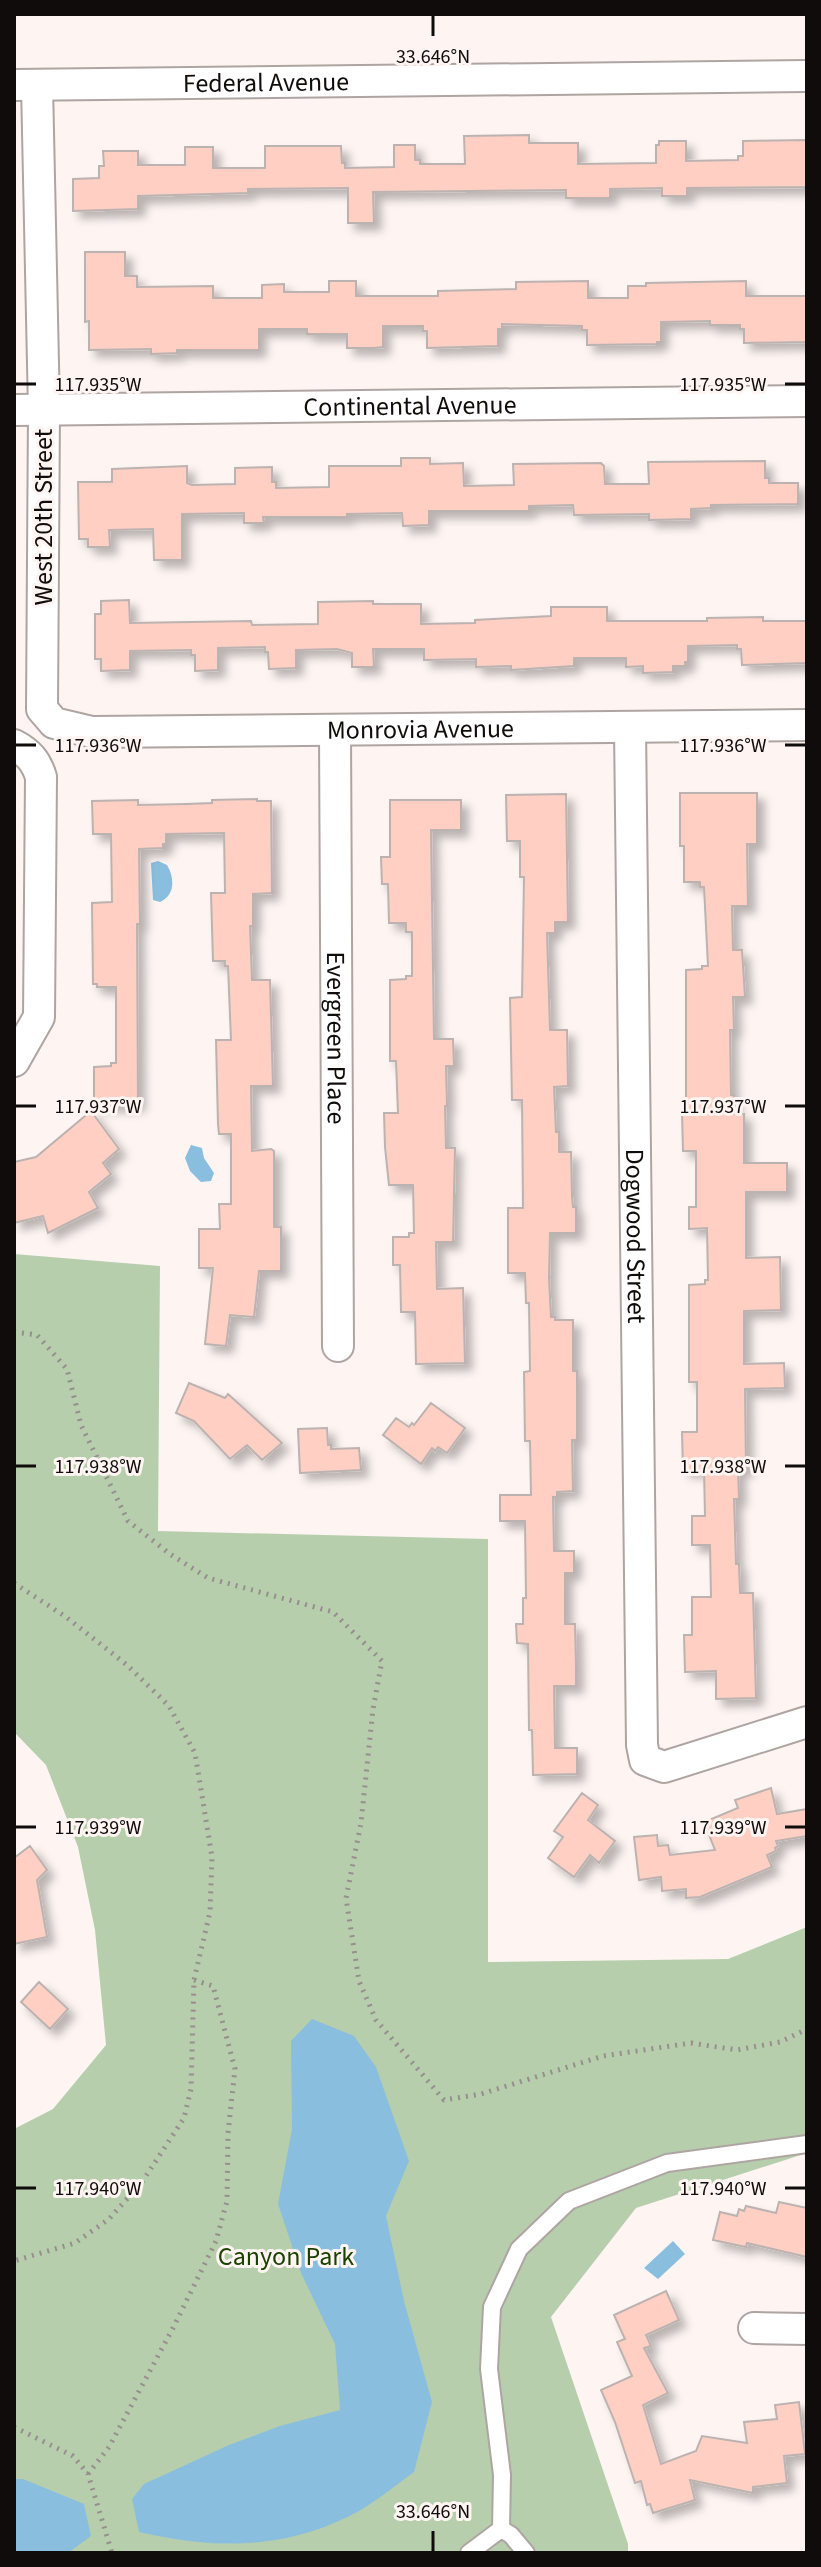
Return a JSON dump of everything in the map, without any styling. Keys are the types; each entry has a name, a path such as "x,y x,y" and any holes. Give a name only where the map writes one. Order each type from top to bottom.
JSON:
{"street":[{"name":"Federal Avenue","path":"26,85 807,76"},
{"name":"West 20th Street","path":"26,85 29,410 42,709"},
{"name":"Continental Avenue","path":"29,410 807,401"},
{"name":"Monrovia Avenue","path":"42,709 54,723 72,730 92,732 807,725"},
{"name":"Dogwood Street","path":"630,728 642,1745 645,1760 664,1767 807,1722"},
{"name":"Evergreen Place","path":"335,730 338,1346"},
{"path":"14,745 37,763 41,777 39,1017 14,1061"},
{"path":"754,2328 807,2329"}],"lane":[{"path":"501,2529 502,2475 489,2369 492,2307 519,2249 569,2201 667,2163 807,2144"},
{"path":"469,2553 501,2529"},
{"path":"501,2529 511,2535 526,2553"}],"path":[{"path":"14,1332 37,1335 67,1369 81,1425 128,1521 170,1554 208,1578 333,1612 382,1661 373,1709 361,1823 346,1898 359,1981 376,2020 444,2100 481,2094 603,2056 691,2043 737,2050 780,2042 807,2029"},
{"path":"14,1583 66,1617 127,1665 169,1706 195,1753 212,1857 210,1912 194,1980 191,2089 184,2118 142,2182 109,2219 75,2243 14,2261"},
{"path":"88,2474 109,2447 173,2328 216,2241 227,2201 228,2133 235,2069 213,1986 194,1980"},
{"path":"14,2427 73,2456 88,2474 112,2553"}],"green space":[{"name":"Canyon Park","path":"14,1254 160,1266 158,1531 488,1539 488,1962 728,1959 807,1927 807,2153 636,2208 551,2317 628,2544 628,2553 14,2553 14,2129 53,2109 106,2045 95,1930 78,1847 46,1765 14,1732"}],"water":[{"path":"158,861 167,865 172,881 169,896 160,902 153,900 151,863"},
{"path":"191,1145 202,1148 204,1158 214,1173 211,1181 201,1182 190,1171 185,1158"},
{"path":"312,2019 354,2036 376,2067 409,2161 386,2216 404,2301 432,2402 414,2472 359,2511 332,2524 278,2540 224,2544 139,2532 132,2499 144,2484 229,2445 280,2426 340,2410 335,2344 301,2273 278,2204 292,2129 291,2041"},
{"path":"673,2241 685,2254 658,2279 644,2268"},
{"path":"14,2479 23,2479 84,2504 91,2536 68,2553 14,2553"}],"building":[{"path":"529,135 529,143 578,143 578,164 656,163 656,145 659,141 686,141 686,161 738,160 738,156 743,156 743,141 807,140 807,187 687,188 687,196 662,196 662,188 610,189 610,198 566,198 566,190 373,192 374,223 348,223 348,188 248,189 248,193 138,196 138,209 73,211 73,179 99,178 99,166 104,166 103,151 138,151 138,165 185,165 185,147 213,147 213,168 265,168 265,146 341,146 345,168 394,167 394,145 415,145 415,160 420,160 420,164 465,164 464,136"},
{"path":"85,252 125,252 125,276 137,276 137,287 213,286 213,298 262,298 262,285 284,284 284,292 329,292 329,281 356,281 356,296 438,296 438,291 516,289 516,282 588,281 588,298 628,298 628,286 646,286 646,283 746,281 746,296 807,296 807,342 744,343 744,329 740,329 740,325 710,325 710,321 661,322 661,342 657,344 587,345 587,330 582,330 582,326 502,324 502,329 498,329 498,346 427,348 427,331 423,331 423,326 383,326 383,347 374,348 347,348 347,334 307,334 307,329 259,329 259,350 177,350 177,353 151,354 151,349 89,350 89,321 85,322"},
{"path":"401,458 430,458 430,464 463,463 464,486 514,485 513,464 601,463 605,484 649,484 648,462 765,461 765,478 769,478 769,483 798,483 798,504 711,505 711,508 691,509 691,519 649,520 649,514 574,515 573,505 529,506 529,511 429,511 429,525 403,526 402,513 347,514 347,517 263,517 264,523 244,523 244,513 182,514 182,560 154,560 153,529 109,530 110,547 88,547 88,539 79,539 78,482 112,482 112,469 187,466 187,483 192,485 235,484 235,468 272,467 272,482 276,482 276,488 329,487 329,466 401,466"},
{"path":"129,600 130,623 251,621 252,625 318,624 318,602 373,601 373,604 421,604 421,624 551,616 551,607 607,607 607,621 707,621 707,618 763,617 763,621 807,621 807,663 742,665 741,649 737,649 737,645 688,646 688,662 685,666 673,666 673,672 643,673 643,666 626,667 626,658 574,658 574,666 511,670 511,666 476,667 476,659 424,660 424,649 373,649 374,667 352,667 352,653 337,649 296,650 296,668 269,669 265,647 218,648 218,670 195,671 195,655 191,655 191,650 130,651 130,670 101,671 101,659 95,659 95,614 101,614 101,601"},
{"path":"680,793 757,793 757,844 747,844 748,906 732,906 733,950 742,950 745,997 733,997 731,1095 734,1095 734,1114 744,1114 744,1163 787,1163 787,1192 746,1192 746,1258 780,1257 781,1310 744,1311 744,1364 784,1363 785,1388 745,1389 746,1469 738,1469 739,1499 734,1499 740,1593 753,1593 756,1698 716,1699 716,1671 685,1672 684,1635 692,1635 692,1597 711,1597 710,1545 692,1545 692,1516 705,1516 704,1470 683,1470 682,1432 697,1432 697,1382 689,1382 689,1285 705,1284 708,1280 707,1228 689,1229 689,1207 696,1207 696,1151 683,1151 686,970 708,966 704,887 700,887 700,882 684,882"},
{"path":"566,794 568,922 555,922 555,933 547,933 550,1030 567,1030 568,1086 554,1087 559,1152 571,1152 576,1233 550,1233 549,1278 551,1317 555,1320 573,1320 573,1371 577,1371 577,1440 572,1440 573,1491 557,1492 557,1497 553,1497 554,1551 574,1551 574,1573 565,1573 565,1624 575,1624 576,1664 576,1686 554,1686 555,1748 577,1748 577,1774 533,1775 528,1644 517,1643 516,1624 523,1624 523,1598 526,1598 525,1521 500,1521 500,1495 531,1495 530,1441 525,1441 524,1372 530,1371 529,1303 526,1303 525,1273 508,1273 508,1208 523,1208 522,1100 512,1100 510,998 522,997 524,877 520,877 520,841 507,841 506,795"},
{"path":"257,799 271,801 272,893 253,894 253,926 250,926 252,980 270,980 273,1086 251,1086 252,1151 274,1151 274,1227 281,1227 281,1271 259,1271 254,1317 230,1315 226,1346 205,1344 213,1268 199,1268 199,1229 220,1229 219,1204 231,1204 231,1134 219,1134 216,1040 231,1040 228,966 225,966 225,961 213,961 211,893 225,893 224,833 166,834 163,848 139,849 138,1104 94,1105 94,1067 116,1063 116,987 97,987 93,984 92,903 112,902 111,834 93,834 92,801 138,800 138,805"},
{"path":"390,800 461,800 461,830 431,830 434,1039 453,1039 454,1066 446,1066 445,1106 446,1148 455,1148 453,1242 436,1242 437,1289 463,1288 465,1363 416,1364 415,1312 401,1312 400,1265 393,1265 393,1237 409,1237 409,1233 414,1233 413,1185 389,1185 385,1147 384,1113 398,1113 396,1061 390,1061 390,980 412,976 412,932 406,932 406,923 389,923 388,884 382,884 381,857 390,857"},
{"path":"91,1111 119,1149 103,1163 111,1174 89,1192 98,1208 48,1233 43,1216 14,1223 14,1162 36,1157"},
{"path":"189,1383 225,1398 228,1394 282,1443 262,1460 247,1445 230,1459 194,1421 176,1413"},
{"path":"431,1403 465,1428 447,1453 438,1447 435,1451 432,1448 421,1464 383,1435 396,1418 409,1427 412,1423 414,1425"},
{"path":"327,1428 331,1449 359,1448 361,1470 300,1473 298,1429"},
{"path":"771,1788 777,1814 807,1809 807,1836 776,1841 776,1851 767,1855 772,1867 700,1897 686,1898 686,1889 662,1891 661,1877 639,1880 634,1837 657,1835 658,1846 668,1845 670,1855 715,1850 704,1822 738,1808 735,1800"},
{"path":"582,1793 598,1805 588,1820 615,1841 599,1863 590,1855 574,1877 548,1858 563,1837 554,1831"},
{"path":"30,1846 47,1870 37,1880 47,1937 14,1944 14,1858"},
{"path":"39,1982 68,2009 50,2029 21,2002"},
{"path":"779,2202 807,2208 807,2257 747,2243 746,2247 713,2240 720,2212 737,2216 739,2209 744,2211 746,2206 776,2213"},
{"path":"666,2291 679,2320 646,2335 651,2346 644,2348 668,2393 643,2405 661,2464 696,2451 702,2436 747,2443 744,2422 777,2419 775,2405 799,2402 805,2454 784,2456 787,2483 753,2487 753,2493 690,2480 695,2500 653,2513 650,2504 647,2505 641,2481 635,2483 601,2390 632,2376 617,2342 625,2339 614,2315"}]}
